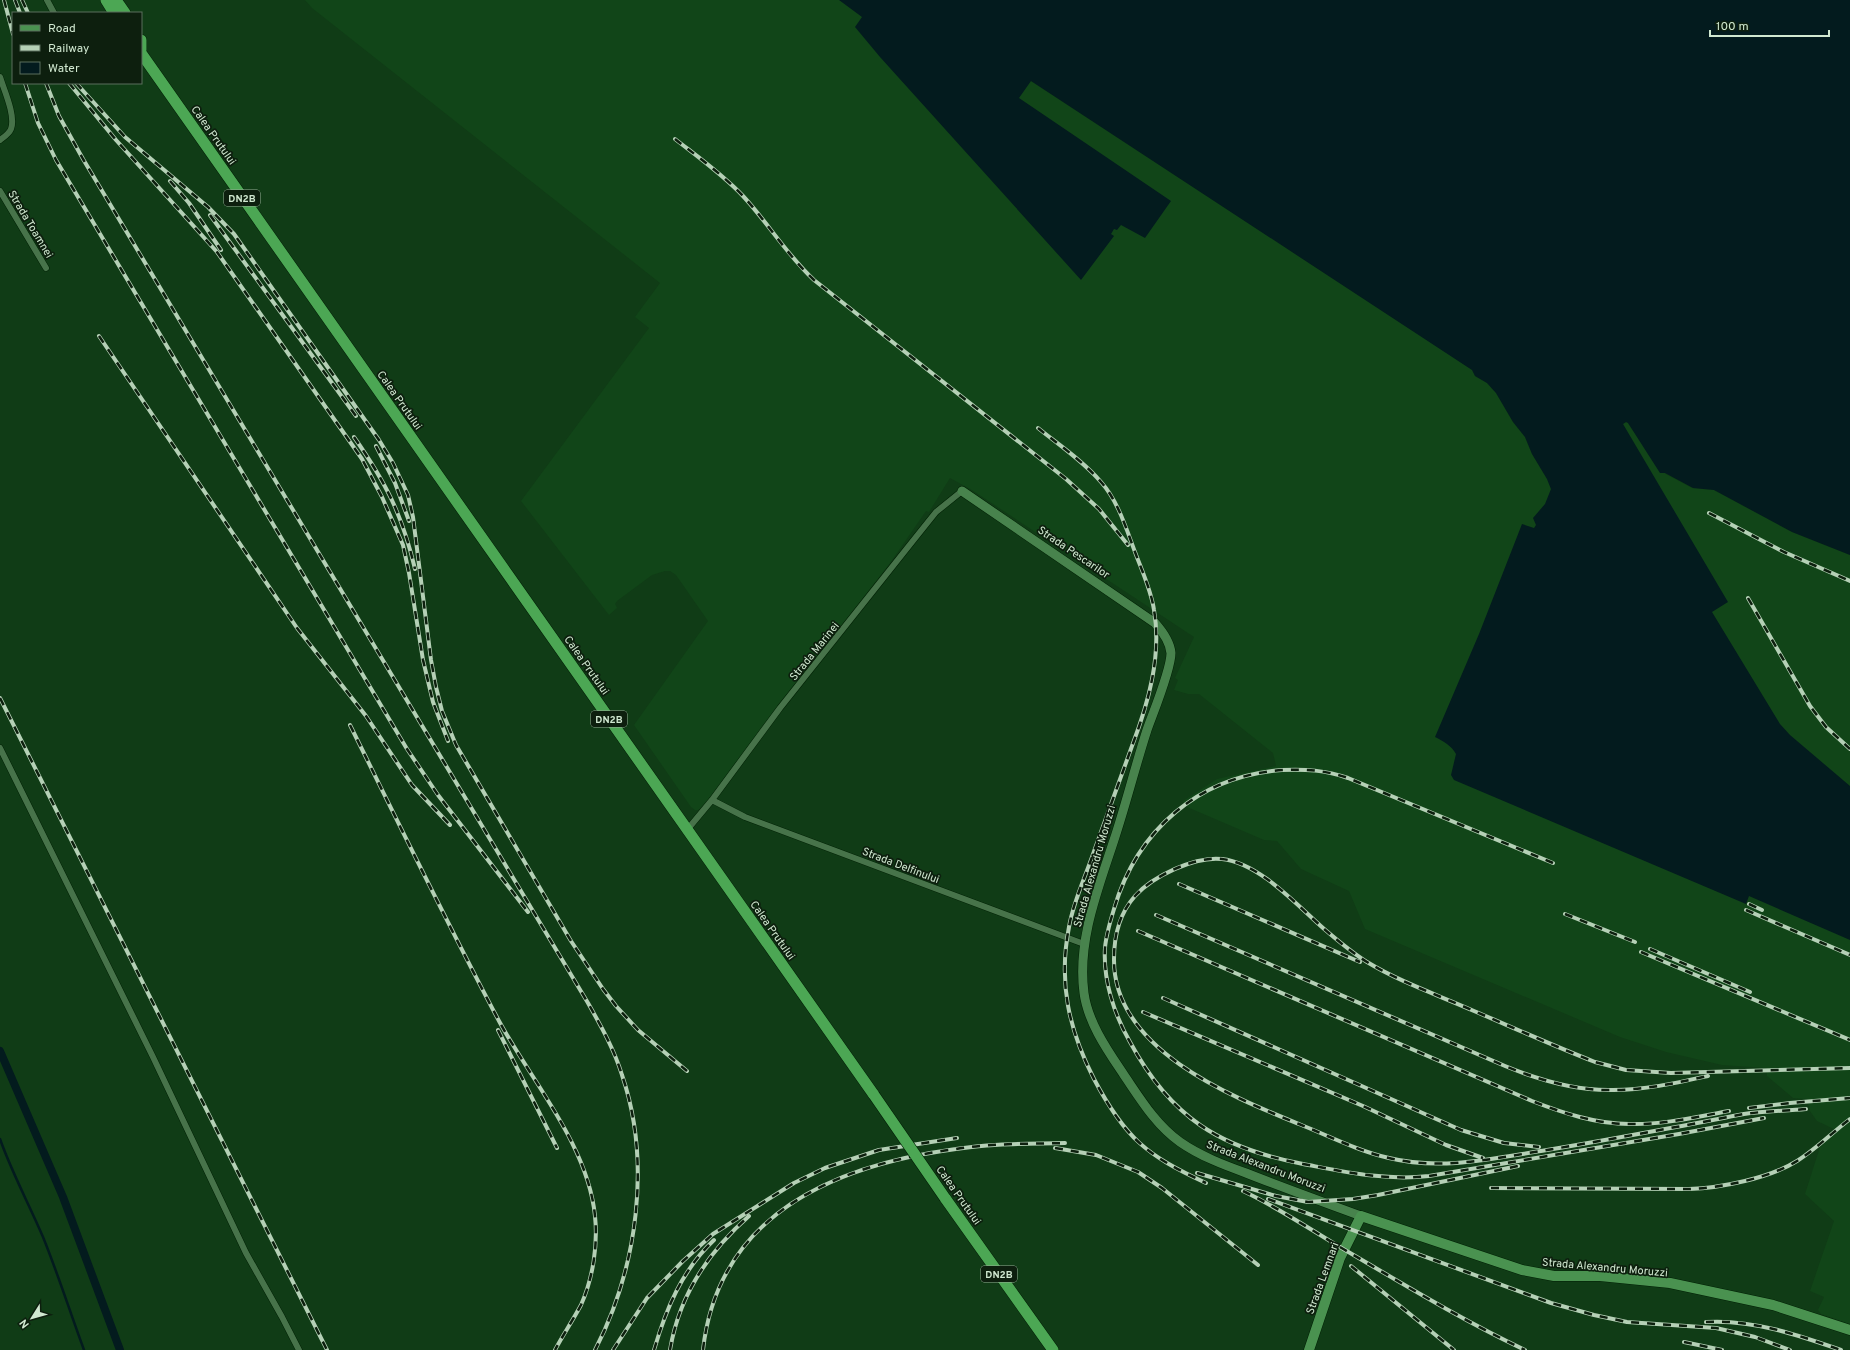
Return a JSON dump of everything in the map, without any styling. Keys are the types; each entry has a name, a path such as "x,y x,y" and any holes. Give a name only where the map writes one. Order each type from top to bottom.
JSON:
{"highway":[{"path":"106,0 113,12"},
{"path":"116,0 124,12"},
{"name":"Calea Prutului","path":"142,53 1053,1350"}],"main road":[{"name":"Strada Alexandru Moruzzi","path":"1361,1216 1522,1270 1554,1276 1600,1276 1670,1283 1773,1305 1850,1330"},
{"name":"Strada Lemnari","path":"1309,1350 1340,1258 1361,1216"}],"street":[{"path":"47,0 53,12"},
{"path":"0,77 12,122 8,134 0,140"},
{"name":"Strada Toamnei","path":"0,190 46,268"},
{"name":"Strada Marinei","path":"687,830 712,800 780,708 936,512 962,491"},
{"name":"Strada Pescarilor","path":"962,491 1129,604 1155,623 1167,640"},
{"name":"Strada Alexandru Moruzzi","path":"1167,640 1171,655 1170,664 1098,887 1084,944 1084,995 1090,1014 1101,1038 1146,1108 1165,1130 1190,1149 1217,1162 1361,1216"},
{"path":"0,748 153,1057 246,1253 282,1316 299,1350"},
{"name":"Strada Delfinului","path":"712,800 745,817 1084,944"}],"shaded area":[{"path":"305,0 954,0 1031,81 1473,370 1475,376 1487,383 1496,393 1513,422 1525,437 1532,454 1547,479 1551,489 1624,427 1623,424 1626,422 1662,472 1692,488 1714,490 1792,532 1850,555 1850,1324 1821,1314 1818,1310 1824,1297 1810,1291 1834,1221 1805,1194 1820,1147 1838,1131 1817,1121 1810,1111 1807,1099 1793,1098 1767,1076 1767,1068 1722,1065 1666,1052 1620,1037 1365,929 1349,891 1301,869 1277,841 1264,840 1187,807 1183,801 1217,779 1276,766 1273,753 1199,694 1188,694 1174,690 1178,680 1175,678 1194,637 972,490 950,478 929,512 926,511 890,563 704,805 698,810 691,807 634,725 708,621 676,575 670,571 652,575 617,601 615,604 617,608 609,615 521,501 649,328 635,317 660,283 312,8"}],"water":[{"path":"839,0 1850,0 1850,555 1792,532 1714,490 1693,488 1665,473 1660,473 1628,423 1626,422 1623,424 1728,602 1712,612 1780,724 1790,735 1850,786 1850,940 1749,896 1746,904 1454,780 1451,775 1456,754 1450,746 1435,737 1479,634 1522,524 1534,528 1536,525 1533,518 1545,504 1551,489 1547,479 1532,454 1525,437 1513,422 1496,393 1487,383 1475,376 1472,370 1031,81 1019,98 1171,201 1145,238 1121,225 1117,230 1114,229 1111,234 1114,236 1081,280 880,57 855,27 862,17"}],"waterway":[{"path":"0,1051 63,1197 120,1350"},
{"path":"0,1139 43,1237 84,1350"}],"railway":[{"path":"4,0 12,30"},
{"path":"15,0 20,12"},
{"path":"22,0 28,12"},
{"path":"25,84 38,123 56,160 407,749 438,795 528,912"},
{"path":"46,84 59,116 83,159 588,1003 615,1056 622,1075 631,1109 636,1144 638,1179 636,1215 630,1251 621,1285 609,1319 595,1350"},
{"path":"70,84 116,140 217,252 362,459 382,497 403,545 423,660 433,702 448,741"},
{"path":"77,84 125,137 208,207 234,234 379,440 393,463 408,495 413,517 431,660 436,687 442,711 456,745 571,941 603,989 638,1030 687,1071"},
{"path":"675,139 718,173 743,196 786,250 814,280 1066,479 1099,509 1128,545"},
{"path":"170,181 189,203 221,250"},
{"path":"210,215 356,416"},
{"path":"99,336 297,628 366,716 412,785 450,825"},
{"path":"1038,428 1087,467 1107,489 1125,524 1149,588 1153,603 1156,627 1155,662 1148,697 1138,730 1073,909 1069,927 1066,948 1065,987 1072,1024 1085,1061 1094,1079 1105,1099 1127,1130 1139,1143 1152,1153 1185,1173 1206,1183"},
{"path":"354,437 375,469 392,500 410,549 415,569"},
{"path":"376,446 395,483 409,521"},
{"path":"1709,513 1784,552 1850,581"},
{"path":"1748,598 1810,706 1826,727 1850,749"},
{"path":"0,698 327,1350"},
{"path":"350,725 499,1021 557,1115 582,1164 590,1190 595,1216 596,1238 594,1261 589,1284 581,1305 555,1350"},
{"path":"1553,863 1340,775 1299,770 1282,770 1252,774 1224,783 1198,796 1176,812 1155,832 1138,855 1124,881 1106,938 1106,972 1111,996 1124,1031 1146,1068 1163,1091 1181,1110 1201,1126 1247,1149 1303,1164 1350,1173 1382,1177 1429,1176 1679,1134 1764,1118"},
{"path":"1806,1109 1744,1114 1579,1145 1468,1162 1409,1162 1377,1155 1271,1113 1241,1099 1180,1065 1154,1043 1133,1019 1119,991 1114,959 1118,925 1125,910 1135,896 1152,881 1187,864 1211,859 1222,859 1236,862 1263,876 1344,946 1380,969 1419,988 1595,1062 1626,1070 1671,1073 1850,1068"},
{"path":"1179,884 1360,962"},
{"path":"1749,904 1762,910"},
{"path":"1746,910 1850,955"},
{"path":"1565,914 1635,942"},
{"path":"1156,915 1505,1066 1558,1084 1586,1089 1625,1090 1672,1084 1708,1076"},
{"path":"1138,931 1532,1101 1568,1114 1617,1124 1641,1124 1679,1120 1729,1111"},
{"path":"1650,949 1750,992"},
{"path":"1641,952 1850,1040"},
{"path":"1163,998 1461,1130 1504,1143 1539,1147"},
{"path":"1143,1012 1363,1106 1446,1145 1483,1158"},
{"path":"498,1030 557,1148"},
{"path":"1749,1108 1850,1098"},
{"path":"1491,1188 1689,1189 1716,1187 1745,1181 1786,1167 1811,1151 1850,1119"},
{"path":"613,1350 647,1298 683,1261 713,1234 794,1183 825,1168 879,1150 957,1138"},
{"path":"703,1350 713,1303 732,1263 758,1231 790,1204 827,1184 868,1168 911,1157 983,1146 1065,1143"},
{"path":"1055,1148 1096,1155 1138,1172 1162,1188 1258,1265"},
{"path":"1197,1173 1276,1196 1308,1202 1353,1199 1378,1195 1518,1166"},
{"path":"1243,1191 1282,1212 1434,1302 1525,1350"},
{"path":"1268,1199 1551,1303 1594,1315 1627,1322 1716,1328 1755,1337 1790,1350"},
{"path":"670,1350 680,1311 698,1276 708,1260 734,1230 749,1216"},
{"path":"654,1350 676,1291 693,1264 714,1240"},
{"path":"1351,1266 1454,1350"},
{"path":"1706,1322 1740,1323 1775,1329 1841,1350"},
{"path":"1684,1342 1722,1350"}]}
